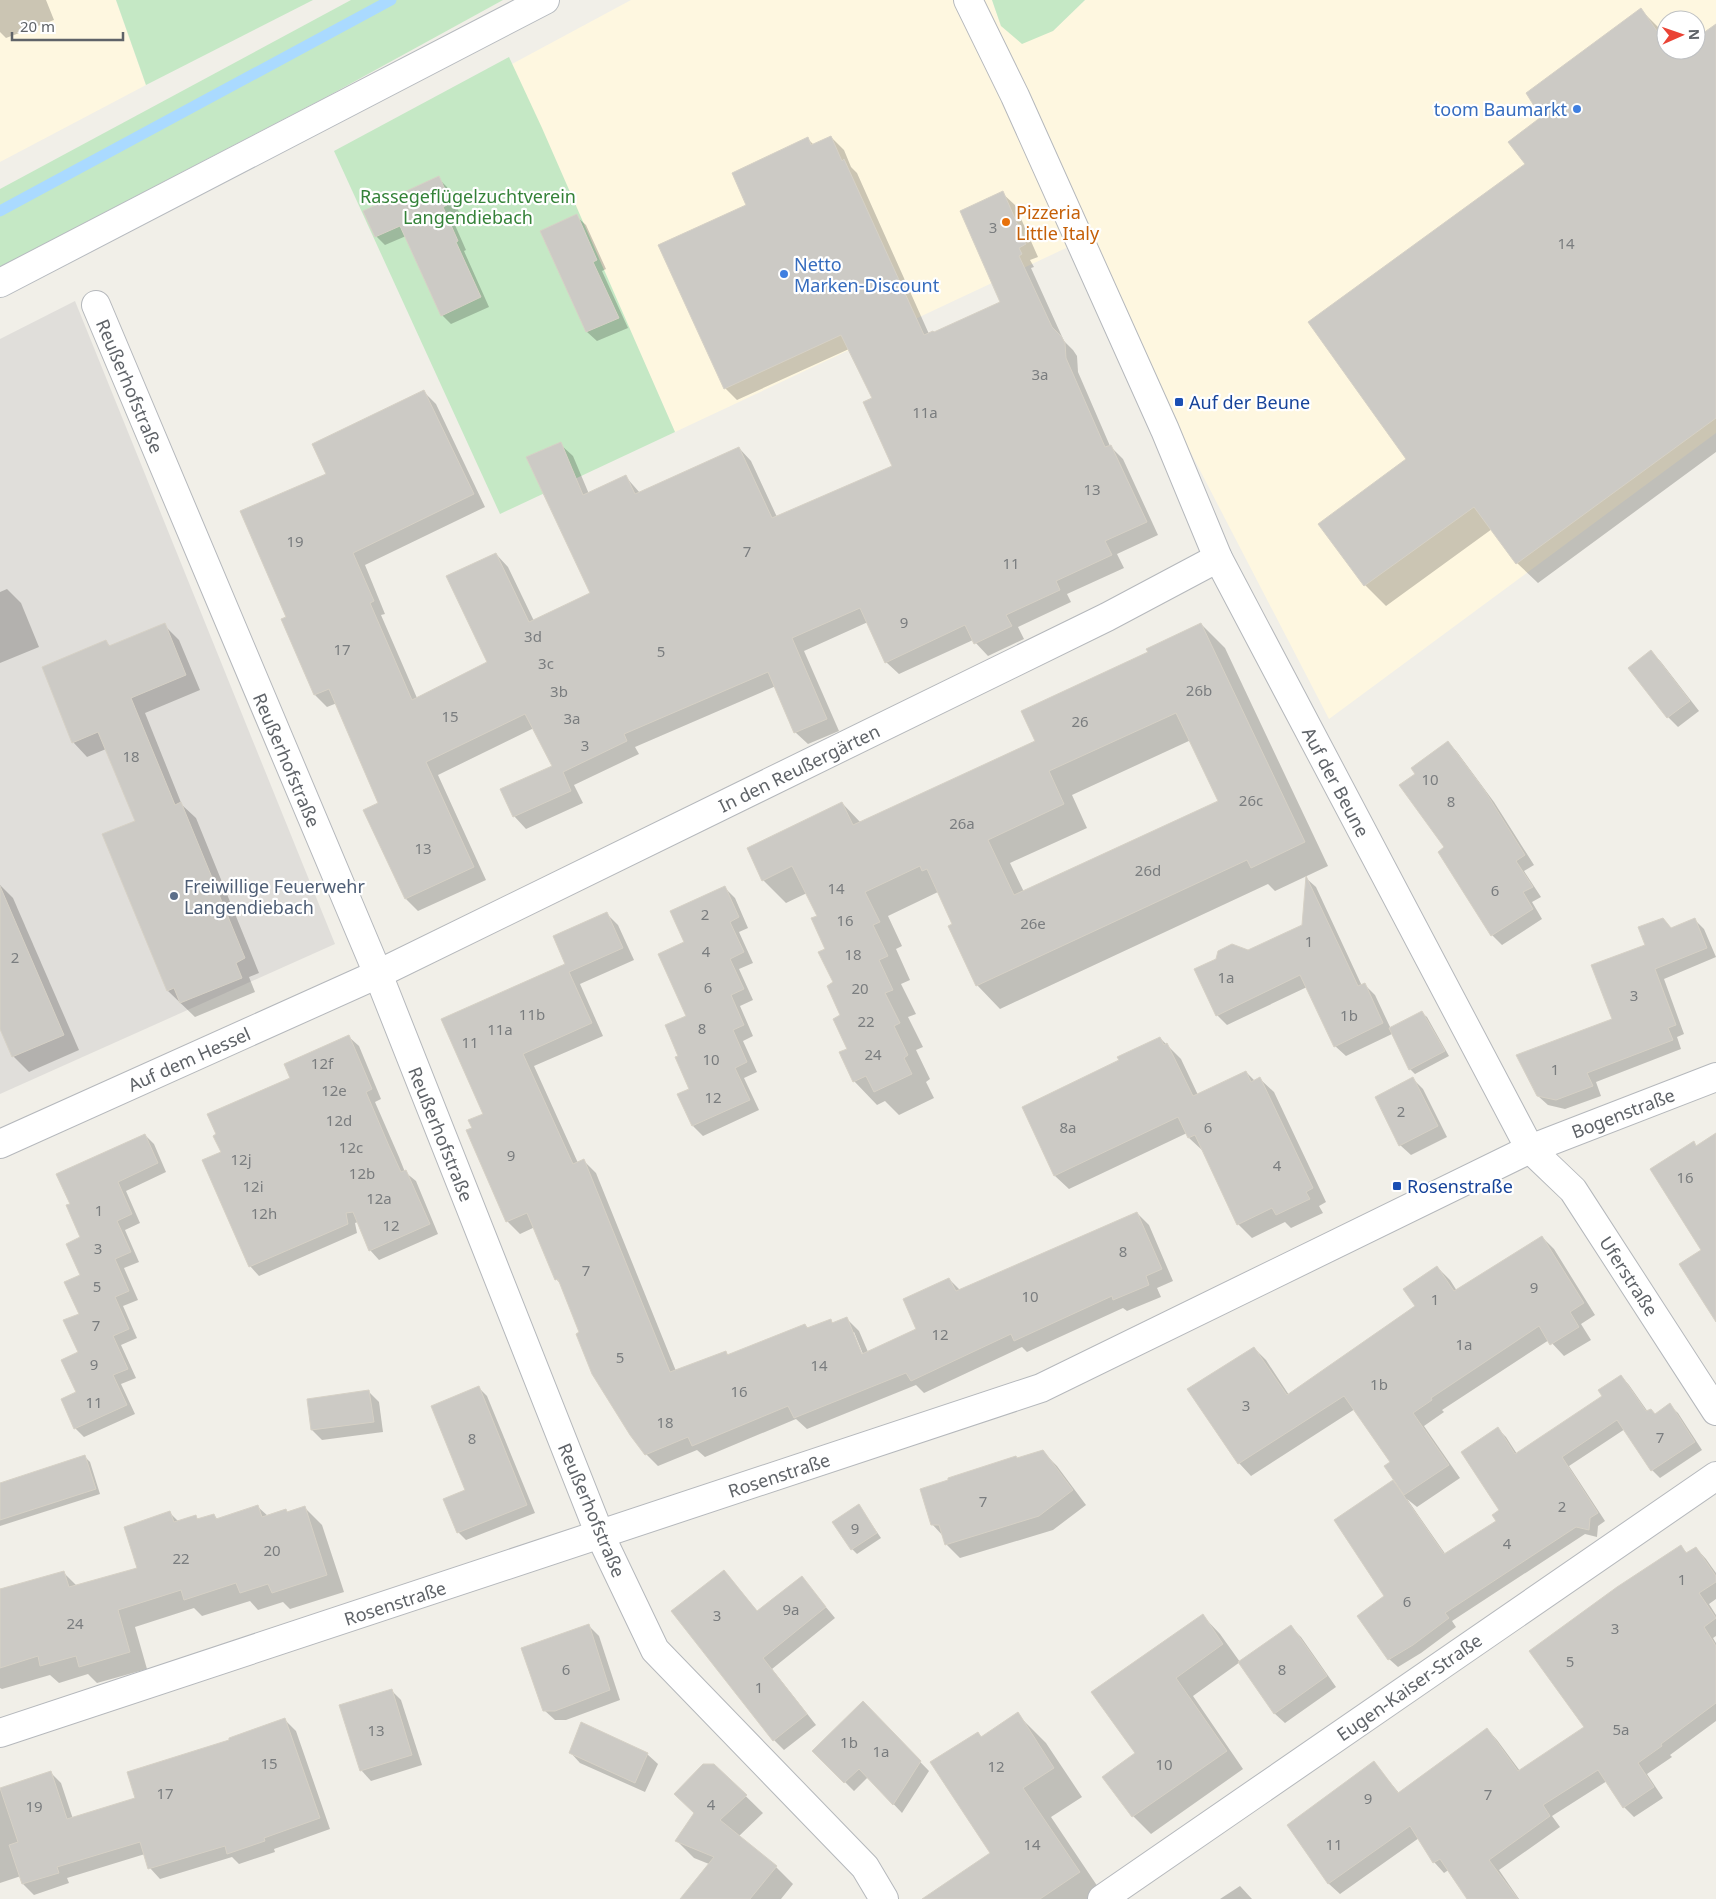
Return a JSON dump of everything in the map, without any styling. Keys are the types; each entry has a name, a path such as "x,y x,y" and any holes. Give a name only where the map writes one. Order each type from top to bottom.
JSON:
{"street":[{"path":"0,283 545,0"},
{"name":"Auf der Beune","path":"968,0 1015,96 1165,430 1218,558 1530,1149"},
{"name":"Reußerhofstraße","path":"96,305 378,974 600,1535 655,1650 865,1867 884,1899"},
{"name":"In den Reußergärten","path":"378,974 1107,617 1218,558"},
{"name":"Auf dem Hessel","path":"0,1144 378,974"},
{"name":"Bogenstraße","path":"1530,1149 1716,1077"},
{"name":"Uferstraße","path":"1530,1149 1573,1190 1716,1411"},
{"name":"Rosenstraße","path":"0,1734 1041,1388 1530,1149"},
{"name":"Eugen-Kaiser-Straße","path":"1102,1899 1716,1476"}],"shaded area":[{"path":"0,0 116,0 146,85 0,162"},
{"path":"631,0 992,0 1001,26 1053,31 1085,0 1716,0 1716,433 1329,719 1081,241 675,432 512,64"},
{"path":"75,301 335,944 0,1094 0,339"}],"green space":[{"path":"116,0 313,0 146,85"},
{"path":"351,0 503,0 328,96 0,267 0,189"},
{"path":"992,0 1085,0 1053,31 1022,44 1001,26"},
{"name":"Rassegeflügelzuchtverein Langendiebach","path":"509,57 675,432 500,514 334,151"}],"building":[{"path":"1641,8 1656,30 1656,60 1706,60 1706,31 1716,24 1716,418 1516,564 1474,507 1364,586 1318,524 1406,459 1308,322 1525,164 1508,142 1541,117 1526,93"},
{"path":"831,136 842,161 844,159 924,335 1000,302 960,211 1003,191 1026,244 1019,248 1022,254 1019,256 1052,327 1065,343 1066,358 1105,447 1111,445 1147,522 1105,541 1112,555 1056,581 1060,590 1006,615 1012,626 974,644 965,625 885,663 860,608 792,638 827,719 794,733 768,672 624,734 627,741 563,772 571,791 513,817 500,789 552,766 525,714 426,762 474,867 405,899 363,810 378,803 329,689 314,695 281,619 286,617 240,511 326,474 312,444 424,390 474,494 353,553 374,601 370,603 412,700 487,662 446,576 496,553 529,622 590,593 526,457 561,442 583,495 626,475 635,494 739,447 772,518 892,466 863,402 872,398 841,335 724,389 658,245 746,205 732,173 808,137 811,145"},
{"path":"439,176 451,203 443,207 458,241 456,242 481,297 441,316 400,226 375,237 363,211"},
{"path":"577,214 597,260 593,262 619,318 586,332 540,231"},
{"path":"165,623 186,675 131,698 175,805 181,802 245,958 236,963 242,978 180,1003 174,988 167,991 102,834 135,821 98,732 72,743 42,667 106,640 109,646"},
{"path":"1201,623 1305,842 1251,868 1247,860 976,986 948,926 952,924 927,869 922,871 920,866 865,892 880,922 873,925 888,956 879,960 893,990 885,993 900,1023 894,1026 908,1055 904,1058 912,1074 874,1092 866,1076 853,1082 839,1052 847,1049 833,1019 840,1015 827,986 833,982 818,952 825,949 811,918 817,916 792,866 762,881 747,848 842,802 853,825 1035,741 1021,711 1148,652 1146,649","holes":["1176,713 1218,801 1014,895 988,840 1064,804 1049,771"]},
{"path":"1651,650 1690,701 1667,718 1628,668"},
{"path":"1448,741 1485,791 1525,855 1516,861 1533,887 1523,892 1533,909 1491,936 1438,852 1444,847 1399,785 1415,774 1411,768"},
{"path":"1306,876 1358,986 1365,983 1383,1023 1334,1047 1300,975 1216,1016 1194,969 1216,959 1218,951 1232,944 1248,950 1302,925"},
{"path":"0,886 64,1035 12,1057 0,1029"},
{"path":"725,886 739,917 730,922 744,952 730,959 744,989 731,995 744,1025 733,1030 747,1062 735,1068 750,1100 692,1126 677,1094 689,1089 675,1057 678,1056 665,1025 686,1016 658,954 684,942 670,911"},
{"path":"607,912 623,948 569,972 592,1023 523,1054 573,1164 584,1159 670,1372 726,1351 727,1355 805,1324 807,1328 831,1319 832,1323 847,1317 862,1354 916,1329 903,1299 949,1278 956,1291 1137,1212 1162,1269 1146,1276 1149,1285 1113,1300 1112,1296 1014,1341 1011,1334 911,1381 906,1373 794,1418 788,1406 692,1446 688,1437 645,1455 630,1435 592,1374 576,1334 579,1332 558,1279 555,1280 527,1213 506,1222 466,1130 472,1128 468,1120 483,1114 441,1019 565,964 553,936"},
{"path":"1663,918 1671,928 1695,918 1707,948 1655,969 1676,1025 1668,1028 1673,1040 1587,1073 1593,1086 1556,1100 1537,1096 1516,1055 1612,1019 1591,965 1645,945 1638,927"},
{"path":"1422,1011 1445,1051 1409,1070 1389,1028"},
{"path":"349,1035 372,1089 366,1092 389,1146 401,1172 406,1170 430,1224 369,1251 353,1212 346,1213 348,1224 249,1267 202,1160 221,1152 213,1136 216,1134 207,1114 290,1078 284,1064"},
{"path":"1160,1037 1164,1045 1167,1043 1193,1096 1246,1071 1251,1082 1260,1077 1313,1188 1306,1192 1310,1199 1276,1215 1272,1208 1237,1225 1195,1135 1188,1138 1178,1117 1054,1176 1022,1107 1119,1060 1117,1057"},
{"path":"1413,1077 1438,1126 1399,1146 1375,1097"},
{"path":"1716,1133 1716,1322 1679,1264 1701,1250 1650,1169 1694,1141 1696,1146"},
{"path":"145,1134 158,1163 118,1182 132,1214 117,1221 131,1252 115,1259 129,1291 115,1297 129,1329 113,1336 128,1369 113,1375 127,1405 74,1429 61,1399 76,1392 61,1360 78,1352 63,1320 79,1314 64,1282 80,1275 66,1244 80,1237 66,1205 70,1204 56,1174"},
{"path":"1542,1236 1584,1303 1570,1312 1579,1327 1550,1345 1539,1326 1431,1398 1432,1400 1413,1413 1449,1465 1404,1495 1384,1466 1390,1462 1344,1396 1238,1464 1187,1389 1254,1347 1287,1395 1415,1306 1403,1289 1437,1266 1454,1291"},
{"path":"1621,1375 1646,1411 1651,1409 1655,1414 1670,1403 1695,1442 1651,1471 1617,1420 1562,1457 1598,1513 1590,1518 1589,1530 1576,1527 1445,1613 1449,1618 1413,1645 1388,1660 1357,1616 1384,1596 1334,1520 1393,1480 1444,1554 1496,1521 1492,1515 1499,1510 1461,1452 1498,1427 1515,1454 1602,1396 1598,1390"},
{"path":"479,1386 527,1505 457,1533 443,1499 465,1490 431,1406"},
{"path":"369,1390 374,1422 311,1430 307,1399"},
{"path":"1043,1450 1073,1490 1039,1516 945,1545 939,1525 931,1525 920,1489 1016,1456 1017,1458"},
{"path":"85,1455 96,1489 0,1520 0,1483"},
{"path":"859,1504 877,1533 851,1550 832,1522"},
{"path":"258,1505 262,1517 286,1509 287,1512 305,1506 327,1575 272,1593 268,1584 240,1593 236,1583 184,1600 181,1590 118,1610 130,1652 79,1667 76,1656 40,1666 38,1656 0,1668 0,1589 64,1571 69,1587 137,1568 124,1527 170,1511 174,1522 196,1515 197,1519 214,1514 216,1519"},
{"path":"1681,1545 1686,1553 1696,1547 1716,1576 1716,1582 1699,1593 1716,1618 1704,1627 1716,1646 1716,1703 1638,1763 1654,1787 1623,1808 1598,1770 1543,1805 1550,1816 1489,1860 1518,1899 1467,1899 1440,1859 1433,1863 1410,1826 1328,1884 1287,1825 1374,1761 1398,1793 1487,1728 1518,1771 1584,1727 1529,1651 1617,1587"},
{"path":"724,1570 757,1611 802,1576 826,1607 763,1658 807,1714 773,1741 671,1611"},
{"path":"1203,1614 1223,1644 1176,1678 1227,1751 1132,1817 1102,1777 1135,1753 1091,1692"},
{"path":"589,1624 610,1690 555,1711 543,1711 521,1648"},
{"path":"1291,1625 1327,1676 1274,1714 1238,1662"},
{"path":"392,1689 412,1755 360,1771 339,1705"},
{"path":"863,1701 921,1761 893,1805 859,1769 844,1783 812,1751"},
{"path":"1018,1712 1054,1768 1023,1788 1080,1872 1040,1899 922,1899 990,1853 930,1762 978,1732 981,1737"},
{"path":"285,1718 320,1818 264,1838 265,1841 227,1854 225,1846 148,1869 140,1842 57,1867 59,1873 22,1884 9,1845 18,1842 0,1788 51,1771 67,1819 135,1798 127,1772 229,1740 229,1738"},
{"path":"581,1722 648,1753 635,1783 569,1753"},
{"path":"703,1764 714,1764 747,1795 720,1820 777,1866 750,1899 680,1899 714,1857 675,1841 694,1813 674,1794"}],"waterway":[{"path":"0,211 391,0"}],"place":[{"name":"toom Baumarkt","path":"1577,109"},
{"name":"Pizzeria Little Italy","path":"1006,222"},
{"name":"Netto Marken-Discount","path":"784,274"},
{"name":"Auf der Beune","path":"1179,402"},
{"name":"Freiwillige Feuerwehr Langendiebach","path":"174,896"},
{"name":"Rosenstraße","path":"1397,1186"}]}
